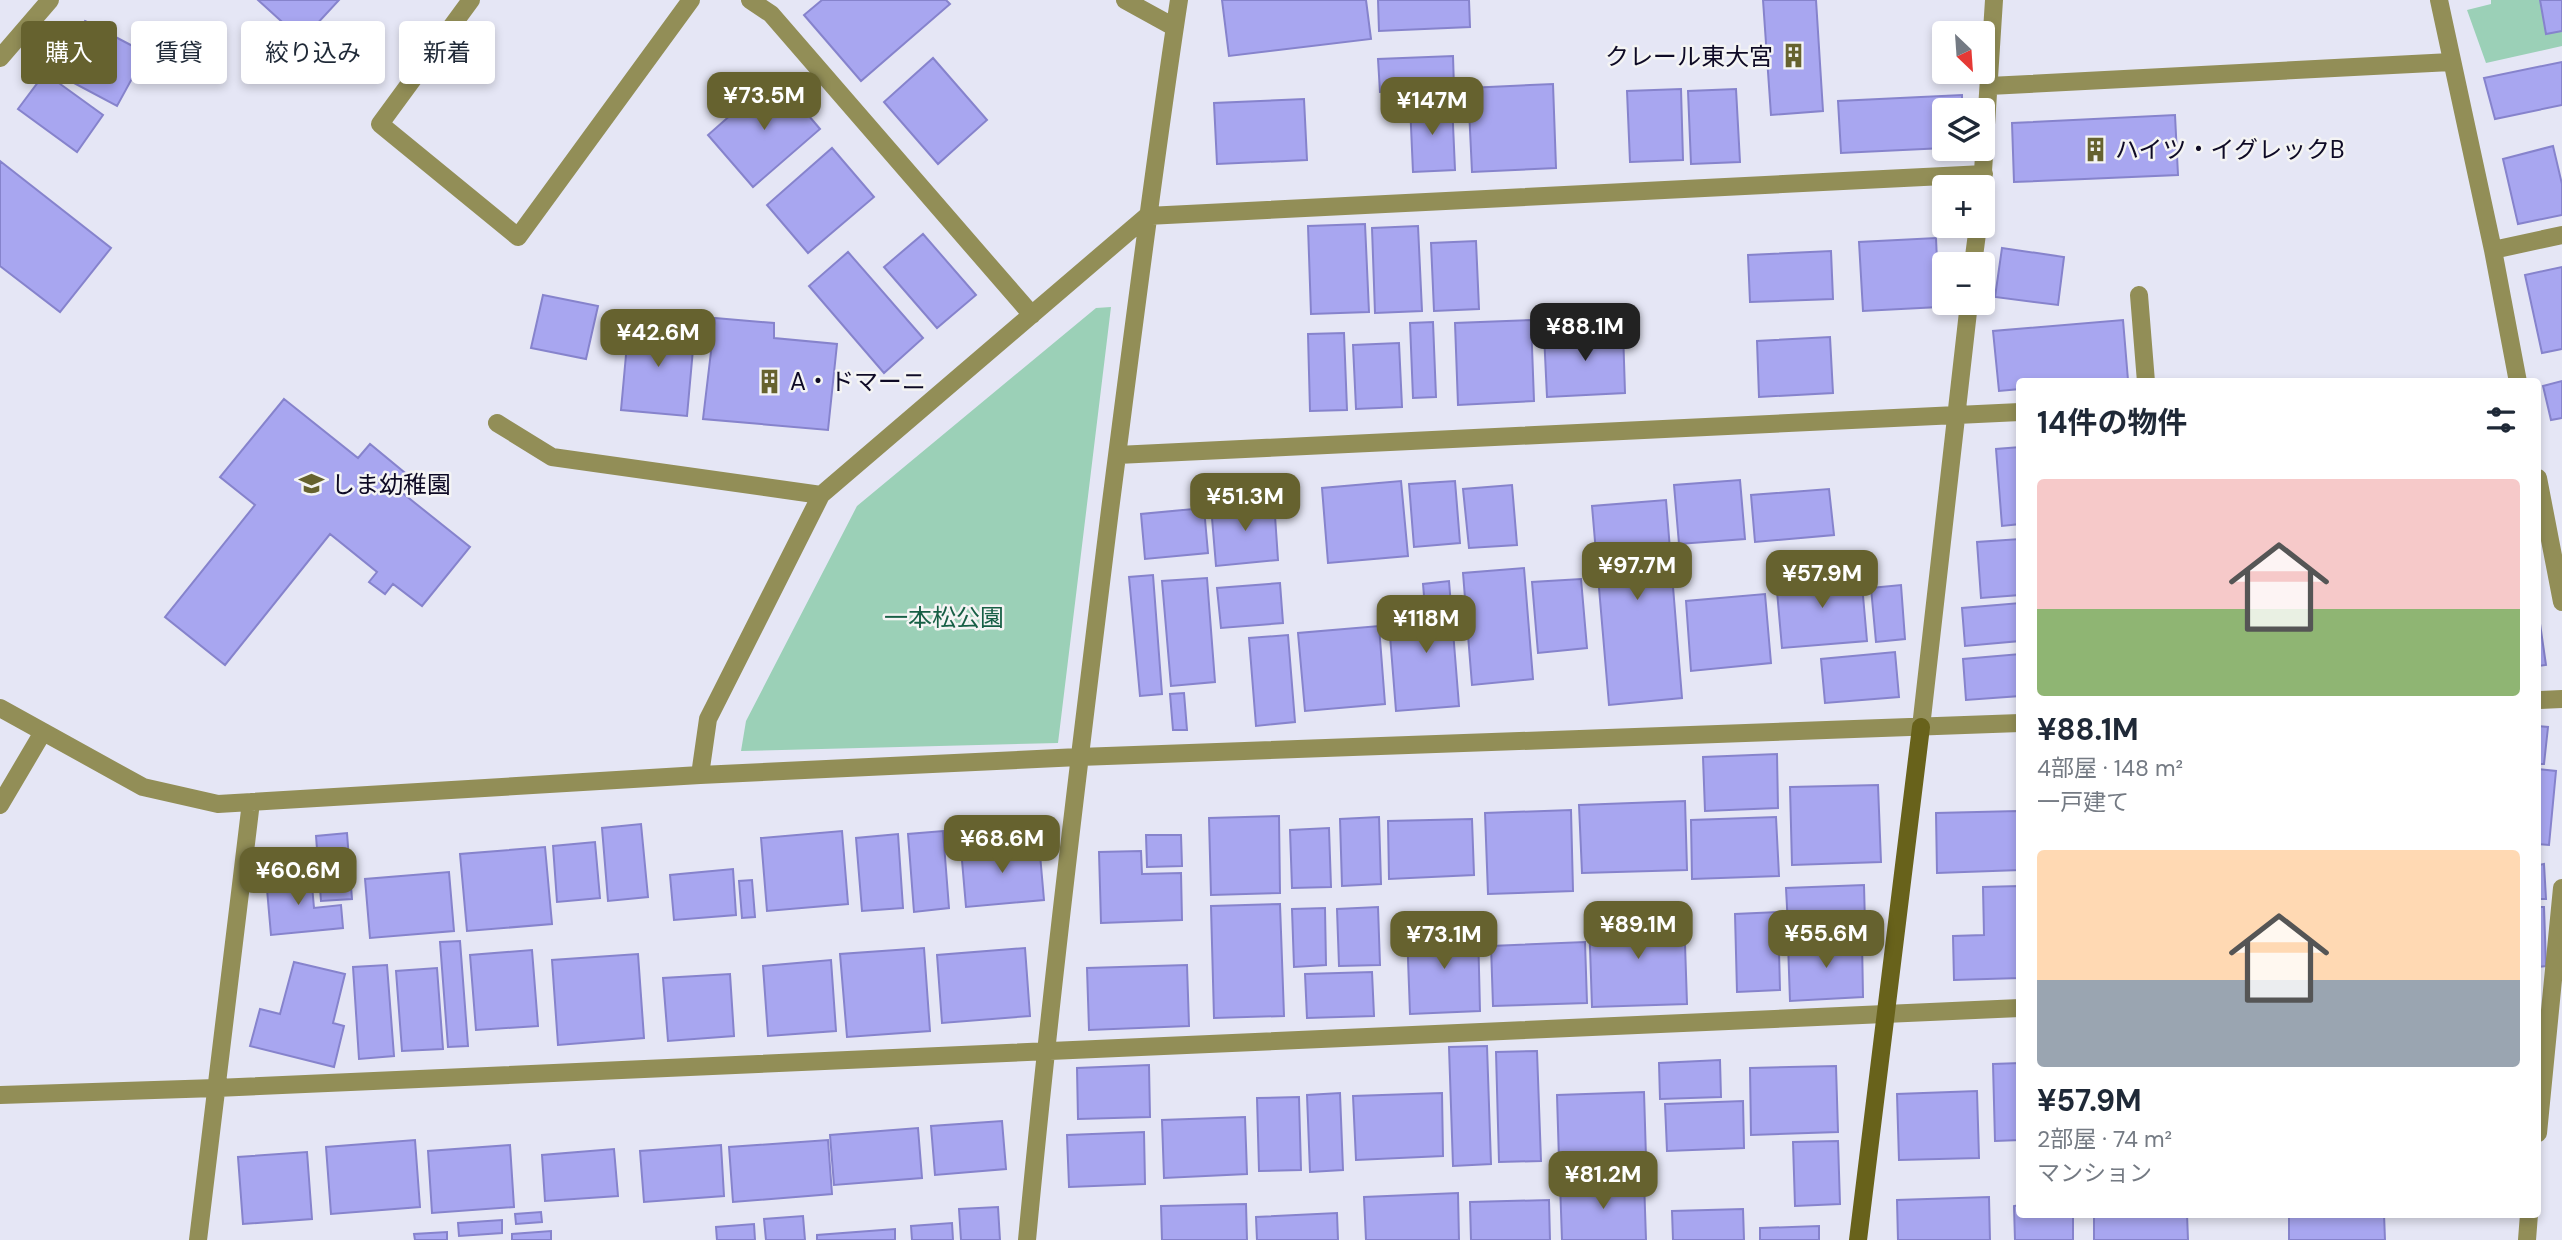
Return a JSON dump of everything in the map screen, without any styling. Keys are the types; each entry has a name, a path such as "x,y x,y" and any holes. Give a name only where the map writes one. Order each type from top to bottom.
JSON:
{"street":[{"path":"0,58 50,0"},
{"path":"471,0 380,124 518,237 691,0"},
{"path":"750,0 771,14 1032,315"},
{"path":"1125,0 1174,27"},
{"path":"1027,1240 1045,1051 1079,757 1147,216 1178,0"},
{"path":"1983,175 1994,0"},
{"path":"2440,0 2517,378"},
{"path":"1989,86 2451,62"},
{"path":"700,775 708,719 821,495 1147,216 1932,183"},
{"path":"2493,250 2562,235"},
{"path":"2139,295 2146,378"},
{"path":"1858,1240 1921,727 1968,315"},
{"path":"1118,455 2016,412"},
{"path":"497,422 552,457 821,495"},
{"path":"2541,494 2562,602"},
{"path":"2541,700 2562,699"},
{"path":"0,708 143,787 186,799 218,804 700,775 1079,757 2016,723"},
{"path":"0,805 43,732"},
{"path":"198,1240 251,802"},
{"path":"2541,1069 2545,984 2562,888"},
{"path":"0,1095 216,1088 2016,1008"},
{"path":"2527,1240 2529,1218"}],"green space":[{"path":"2491,0 2562,0 2562,46 2486,63 2467,10 2491,4"},
{"name":"一本松公園","path":"1111,307 1058,743 741,751 746,721 857,506 1096,308"}],"building":[{"path":"258,0 339,0 320,21 281,21"},
{"path":"822,0 946,0 950,4 861,81 804,15"},
{"path":"1222,0 1366,0 1371,39 1229,56"},
{"path":"1378,0 1469,0 1470,27 1379,31"},
{"name":"クレール東大宮","path":"1763,0 1816,0 1823,111 1771,115"},
{"path":"2540,0 2562,0 2562,31 2546,34"},
{"path":"117,38 131,45 131,80 117,106 76,84 117,84"},
{"path":"1453,56 1454,88 1380,92 1378,59"},
{"path":"933,58 987,120 938,164 884,102"},
{"path":"2562,62 2562,105 2495,119 2484,78"},
{"path":"775,76 820,129 753,187 708,135"},
{"path":"37,84 60,84 103,115 77,152 18,109"},
{"path":"1553,84 1556,168 1472,172 1468,88"},
{"path":"1681,89 1683,160 1630,162 1627,91"},
{"path":"1736,89 1740,162 1691,164 1688,91"},
{"path":"1962,95 1962,98 1932,98 1932,149 1841,153 1838,101"},
{"path":"1304,99 1307,160 1217,164 1214,103"},
{"path":"1452,102 1455,170 1413,172 1410,104"},
{"name":"ハイツ・イグレックB","path":"2175,115 2178,175 2014,182 2012,123"},
{"path":"2553,146 2562,184 2562,215 2518,224 2503,159"},
{"path":"832,148 874,197 808,253 767,205"},
{"path":"0,161 111,248 60,312 0,266"},
{"path":"1365,224 1369,312 1311,314 1308,226"},
{"path":"1418,226 1422,311 1375,313 1372,228"},
{"path":"923,234 976,295 937,328 884,267"},
{"path":"1936,238 1937,252 1932,252 1932,307 1863,311 1859,242"},
{"path":"1476,241 1479,309 1434,311 1431,243"},
{"path":"2002,248 2064,257 2058,305 1995,297"},
{"path":"1831,251 1833,299 1750,302 1748,255"},
{"path":"848,252 923,338 884,373 809,286"},
{"path":"2562,267 2562,349 2542,353 2525,275"},
{"path":"543,295 598,306 586,359 531,348"},
{"name":"A・ドマーニ","path":"715,318 774,323 774,338 837,344 828,430 703,419"},
{"path":"1531,320 1534,401 1458,405 1455,323"},
{"path":"2123,320 2128,378 2016,378 2016,389 1999,391 1993,331"},
{"path":"629,322 695,327 687,416 621,410"},
{"path":"1433,322 1436,397 1413,398 1410,323"},
{"path":"1623,330 1625,393 1547,397 1544,334"},
{"path":"1344,333 1347,410 1310,411 1308,334"},
{"path":"1830,337 1833,393 1759,397 1757,341"},
{"path":"1399,343 1402,407 1356,409 1353,345"},
{"path":"2562,381 2562,418 2551,420 2543,386"},
{"path":"284,399 358,458 370,444 410,477 400,491 470,547 422,606 393,584 385,594 369,582 377,572 330,534 225,665 165,617 255,505 220,477"},
{"path":"2016,447 2016,524 2002,526 1996,449"},
{"path":"1740,480 1745,539 1679,544 1674,485"},
{"path":"1401,481 1408,556 1328,563 1322,488"},
{"path":"1455,481 1460,543 1414,547 1409,484"},
{"path":"1512,485 1517,545 1469,548 1463,489"},
{"path":"1829,489 1834,535 1755,542 1751,495"},
{"path":"1666,500 1682,698 1609,705 1592,506"},
{"path":"1274,501 1278,560 1216,566 1211,506"},
{"path":"1204,508 1208,553 1145,559 1141,514"},
{"path":"2016,539 2016,595 1981,598 1977,542"},
{"path":"1524,568 1533,679 1472,685 1463,573"},
{"path":"1861,573 1867,641 1782,648 1776,580"},
{"path":"1153,575 1162,694 1140,696 1129,577"},
{"path":"1207,578 1215,682 1171,686 1162,581"},
{"path":"1581,579 1587,648 1538,653 1532,582"},
{"path":"1449,581 1459,706 1396,711 1389,623 1426,620 1423,584"},
{"path":"1280,583 1283,623 1221,628 1217,588"},
{"path":"1901,585 1905,639 1876,642 1871,588"},
{"path":"1765,594 1771,663 1691,671 1686,601"},
{"path":"2016,603 2016,641 1965,646 1962,608"},
{"path":"1379,626 1385,704 1305,711 1298,633"},
{"path":"2541,631 2546,665 2541,666"},
{"path":"1288,635 1295,722 1256,726 1249,638"},
{"path":"1895,652 1899,697 1825,703 1821,659"},
{"path":"2016,654 2016,696 1966,700 1963,659"},
{"path":"1184,693 1187,730 1173,730 1170,694"},
{"path":"2541,726 2548,727 2544,764 2541,764"},
{"path":"1777,754 1778,808 1705,811 1703,757"},
{"path":"2541,769 2556,771 2549,845 2541,844"},
{"path":"1878,785 1881,862 1792,865 1790,787"},
{"path":"1685,801 1687,870 1582,873 1579,805"},
{"path":"1571,810 1573,891 1488,894 1485,813"},
{"path":"2016,811 2016,870 1937,873 1936,813"},
{"path":"1279,816 1280,893 1211,895 1209,818"},
{"path":"1379,817 1381,884 1342,886 1340,819"},
{"path":"1776,817 1779,876 1692,879 1691,820"},
{"path":"1472,819 1474,875 1389,879 1388,821"},
{"path":"641,824 648,897 608,901 602,828"},
{"path":"1329,828 1331,887 1292,888 1290,830"},
{"path":"842,831 848,904 767,911 761,838"},
{"path":"943,831 949,908 914,912 908,834"},
{"path":"347,833 352,899 321,901 316,836"},
{"path":"898,834 903,908 862,911 856,838"},
{"path":"1146,835 1181,835 1182,866 1147,867"},
{"path":"595,842 600,898 557,902 553,846"},
{"path":"1039,843 1044,900 966,907 961,849"},
{"path":"545,847 552,924 467,931 460,854"},
{"path":"1141,851 1142,874 1181,873 1182,920 1101,923 1099,852"},
{"path":"2541,864 2544,864 2546,899 2541,899"},
{"path":"733,869 736,915 674,920 670,875"},
{"path":"449,872 454,931 370,938 365,879"},
{"path":"311,874 314,908 341,905 343,928 271,935 266,878"},
{"path":"752,880 755,917 742,918 739,881"},
{"path":"1864,885 1865,924 1788,926 1786,888"},
{"path":"2016,886 2016,978 1954,980 1953,936 1984,935 1983,887"},
{"path":"1280,904 1284,1016 1214,1018 1211,906"},
{"path":"1378,907 1380,965 1339,966 1337,909"},
{"path":"2541,907 2544,907 2546,966 2541,967"},
{"path":"1325,908 1326,965 1294,967 1292,909"},
{"path":"1778,912 1780,990 1737,992 1735,914"},
{"path":"1684,914 1687,1004 1592,1007 1589,918"},
{"path":"1478,929 1480,1011 1410,1014 1407,931"},
{"path":"1862,940 1863,997 1790,1001 1788,943"},
{"path":"460,941 468,1046 448,1047 440,942"},
{"path":"1585,942 1587,1003 1493,1006 1491,946"},
{"path":"924,948 930,1031 847,1037 840,954"},
{"path":"1025,948 1030,1016 942,1023 937,955"},
{"path":"532,950 538,1026 476,1030 470,955"},
{"path":"638,954 644,1038 558,1045 552,960"},
{"path":"831,960 836,1031 768,1036 763,966"},
{"path":"294,962 345,974 333,1023 344,1026 334,1067 250,1046 260,1009 280,1014"},
{"path":"387,965 394,1056 359,1059 353,967"},
{"path":"1187,965 1189,1026 1089,1030 1087,968"},
{"path":"437,968 443,1049 402,1051 396,971"},
{"path":"1372,972 1374,1016 1307,1018 1305,974"},
{"path":"730,974 734,1036 668,1041 663,978"},
{"path":"1487,1046 1491,1164 1453,1166 1449,1047"},
{"path":"1537,1051 1541,1161 1499,1162 1496,1052"},
{"path":"1720,1060 1721,1097 1660,1099 1659,1063"},
{"path":"2016,1063 2016,1140 1995,1141 1993,1064"},
{"path":"1149,1065 1150,1117 1078,1119 1077,1068"},
{"path":"1836,1066 1838,1132 1751,1135 1750,1068"},
{"path":"1977,1091 1979,1158 1899,1160 1897,1094"},
{"path":"1644,1092 1646,1158 1559,1160 1557,1095"},
{"path":"1340,1093 1343,1170 1310,1172 1307,1095"},
{"path":"1442,1093 1443,1156 1356,1160 1353,1096"},
{"path":"1299,1097 1301,1170 1259,1171 1257,1098"},
{"path":"1743,1101 1744,1148 1667,1151 1665,1104"},
{"path":"1245,1117 1247,1174 1164,1178 1162,1120"},
{"path":"1002,1121 1006,1169 935,1175 931,1126"},
{"path":"918,1128 922,1178 834,1185 830,1135"},
{"path":"1144,1132 1145,1184 1069,1187 1067,1135"},
{"path":"415,1140 420,1207 331,1214 326,1147"},
{"path":"828,1140 832,1194 733,1202 729,1147"},
{"path":"1838,1141 1840,1204 1795,1206 1793,1142"},
{"path":"510,1145 514,1207 432,1213 428,1151"},
{"path":"721,1145 724,1196 644,1202 640,1151"},
{"path":"614,1149 618,1196 545,1201 542,1155"},
{"path":"307,1152 312,1219 243,1224 238,1157"},
{"path":"1644,1180 1646,1240 1562,1240 1560,1183"},
{"path":"1458,1193 1459,1240 1366,1240 1364,1197"},
{"path":"1989,1197 1990,1240 1898,1240 1897,1200"},
{"path":"1549,1200 1550,1240 1471,1240 1470,1202"},
{"path":"1246,1204 1247,1240 1162,1240 1161,1206"},
{"path":"2014,1206 2016,1218 2073,1218 2073,1240 2015,1240"},
{"path":"998,1207 1000,1240 961,1240 959,1209"},
{"path":"1743,1209 1744,1240 1673,1240 1672,1211"},
{"path":"541,1212 542,1222 516,1224 515,1214"},
{"path":"1337,1213 1338,1240 1257,1240 1256,1217"},
{"path":"803,1216 805,1240 766,1240 764,1219"},
{"path":"2094,1218 2187,1218 2188,1240 2094,1240"},
{"path":"2289,1218 2384,1218 2385,1240 2289,1240"},
{"path":"502,1220 502,1233 459,1236 458,1223"},
{"path":"952,1223 953,1240 912,1240 911,1226"},
{"path":"754,1224 755,1240 717,1240 716,1227"},
{"path":"1819,1226 1819,1240 1760,1240 1760,1228"},
{"path":"895,1229 895,1240 817,1240 817,1235"},
{"path":"551,1231 551,1240 512,1240 512,1234"},
{"path":"447,1232 447,1240 415,1240 414,1234"}],"place":[{"name":"クレール東大宮","path":"1793,56"},
{"name":"ハイツ・イグレックB","path":"2095,149"},
{"name":"A・ドマーニ","path":"770,381"},
{"name":"しま幼稚園","path":"311,484"}]}
